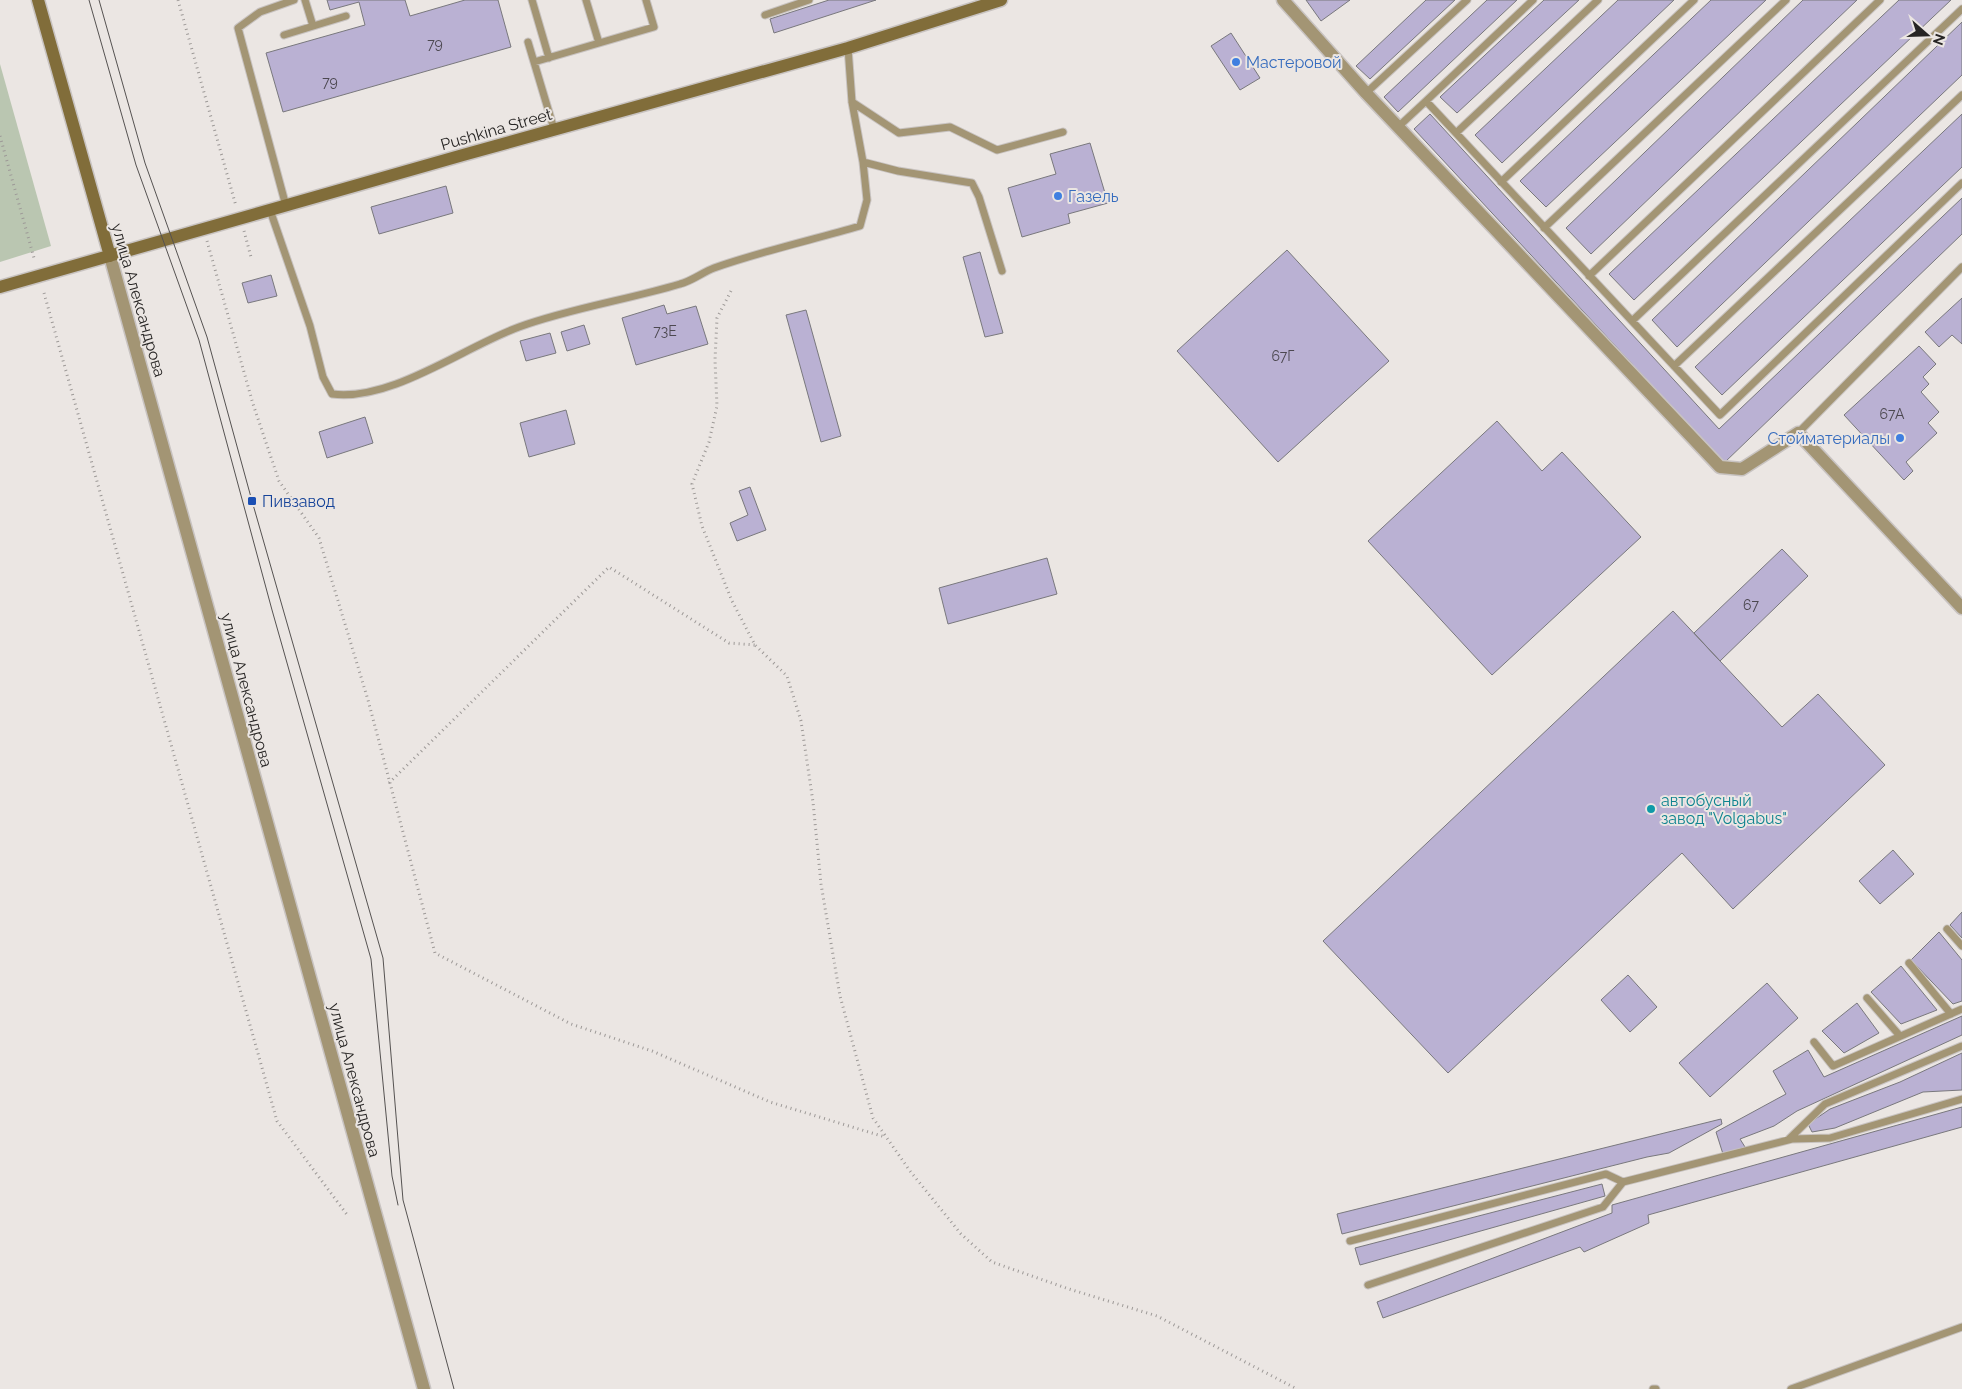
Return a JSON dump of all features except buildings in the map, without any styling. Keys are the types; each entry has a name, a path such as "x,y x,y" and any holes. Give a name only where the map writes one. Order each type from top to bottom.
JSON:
{"main road":[{"name":"улица Александрова","path":"38,0 110,256"},
{"name":"Pushkina Street","path":"0,287 164,242 204,228 554,129 848,48 1001,0"}],"street":[{"path":"1283,0 1366,93 1720,467 1742,469 1798,433 1962,608"},
{"name":"улица Александрова","path":"110,256 424,1389"}],"lane":[{"path":"286,206 238,28 260,12 294,0"},
{"path":"305,0 313,26"},
{"path":"532,0 549,58"},
{"path":"586,0 599,43"},
{"path":"534,62 654,27 646,0"},
{"path":"765,15 810,0"},
{"path":"1366,93 1467,0"},
{"path":"1398,127 1533,0"},
{"path":"1456,134 1598,0"},
{"path":"1501,182 1694,0"},
{"path":"1544,228 1786,0"},
{"path":"1589,276 1880,0"},
{"path":"1632,321 1962,9"},
{"path":"284,34 346,16"},
{"path":"528,42 554,129"},
{"path":"270,210 310,326 323,376 332,394 348,396 378,391 518,327 594,304 682,284 713,268 860,226 867,200 863,162 852,102 848,48"},
{"path":"1674,366 1962,95"},
{"path":"1426,101 1720,415 1962,183"},
{"path":"852,102 899,133 950,126 997,150 1063,132"},
{"path":"863,162 898,171 972,183 979,197 1002,271"},
{"path":"1798,433 1962,268"},
{"path":"1947,929 1962,946"},
{"path":"1909,963 1951,1014"},
{"path":"1867,998 1900,1036"},
{"path":"1814,1042 1833,1066 1962,1009"},
{"path":"1789,1140 1825,1104 1962,1046"},
{"path":"1368,1285 1603,1207 1623,1182 1789,1140 1830,1138 1962,1099"},
{"path":"1350,1241 1606,1174 1623,1182"},
{"path":"1791,1389 1962,1327"}],"path":[{"path":"178,0 251,257"},
{"path":"0,136 34,258"},
{"path":"204,228 253,404 279,481 319,538 368,700 435,953 571,1024 652,1051 770,1102 886,1137"},
{"path":"732,291 717,318 714,360 717,406 709,442 692,484 702,526 732,601 756,646 787,676 801,721 813,802 821,884 840,996 872,1118 910,1171 961,1234 992,1262 1068,1290 1157,1316 1297,1389"},
{"path":"44,293 277,1121 348,1216"},
{"path":"389,783 609,567 728,643 756,646"}],"green space":[{"path":"0,64 51,246 0,262"}],"tram line":[{"path":"89,0 136,165 199,340 272,610 371,959 392,1176 398,1205"},
{"path":"99,0 145,163 207,337 383,958 403,1200 454,1389"}],"place":[{"name":"Мастеровой","path":"1236,62"},
{"name":"Газель","path":"1058,196"},
{"name":"Стойматериалы","path":"1900,438"},
{"name":"Пивзавод","path":"252,501"},
{"name":"автобусный завод \"Volgabus\"","path":"1651,809"}]}
